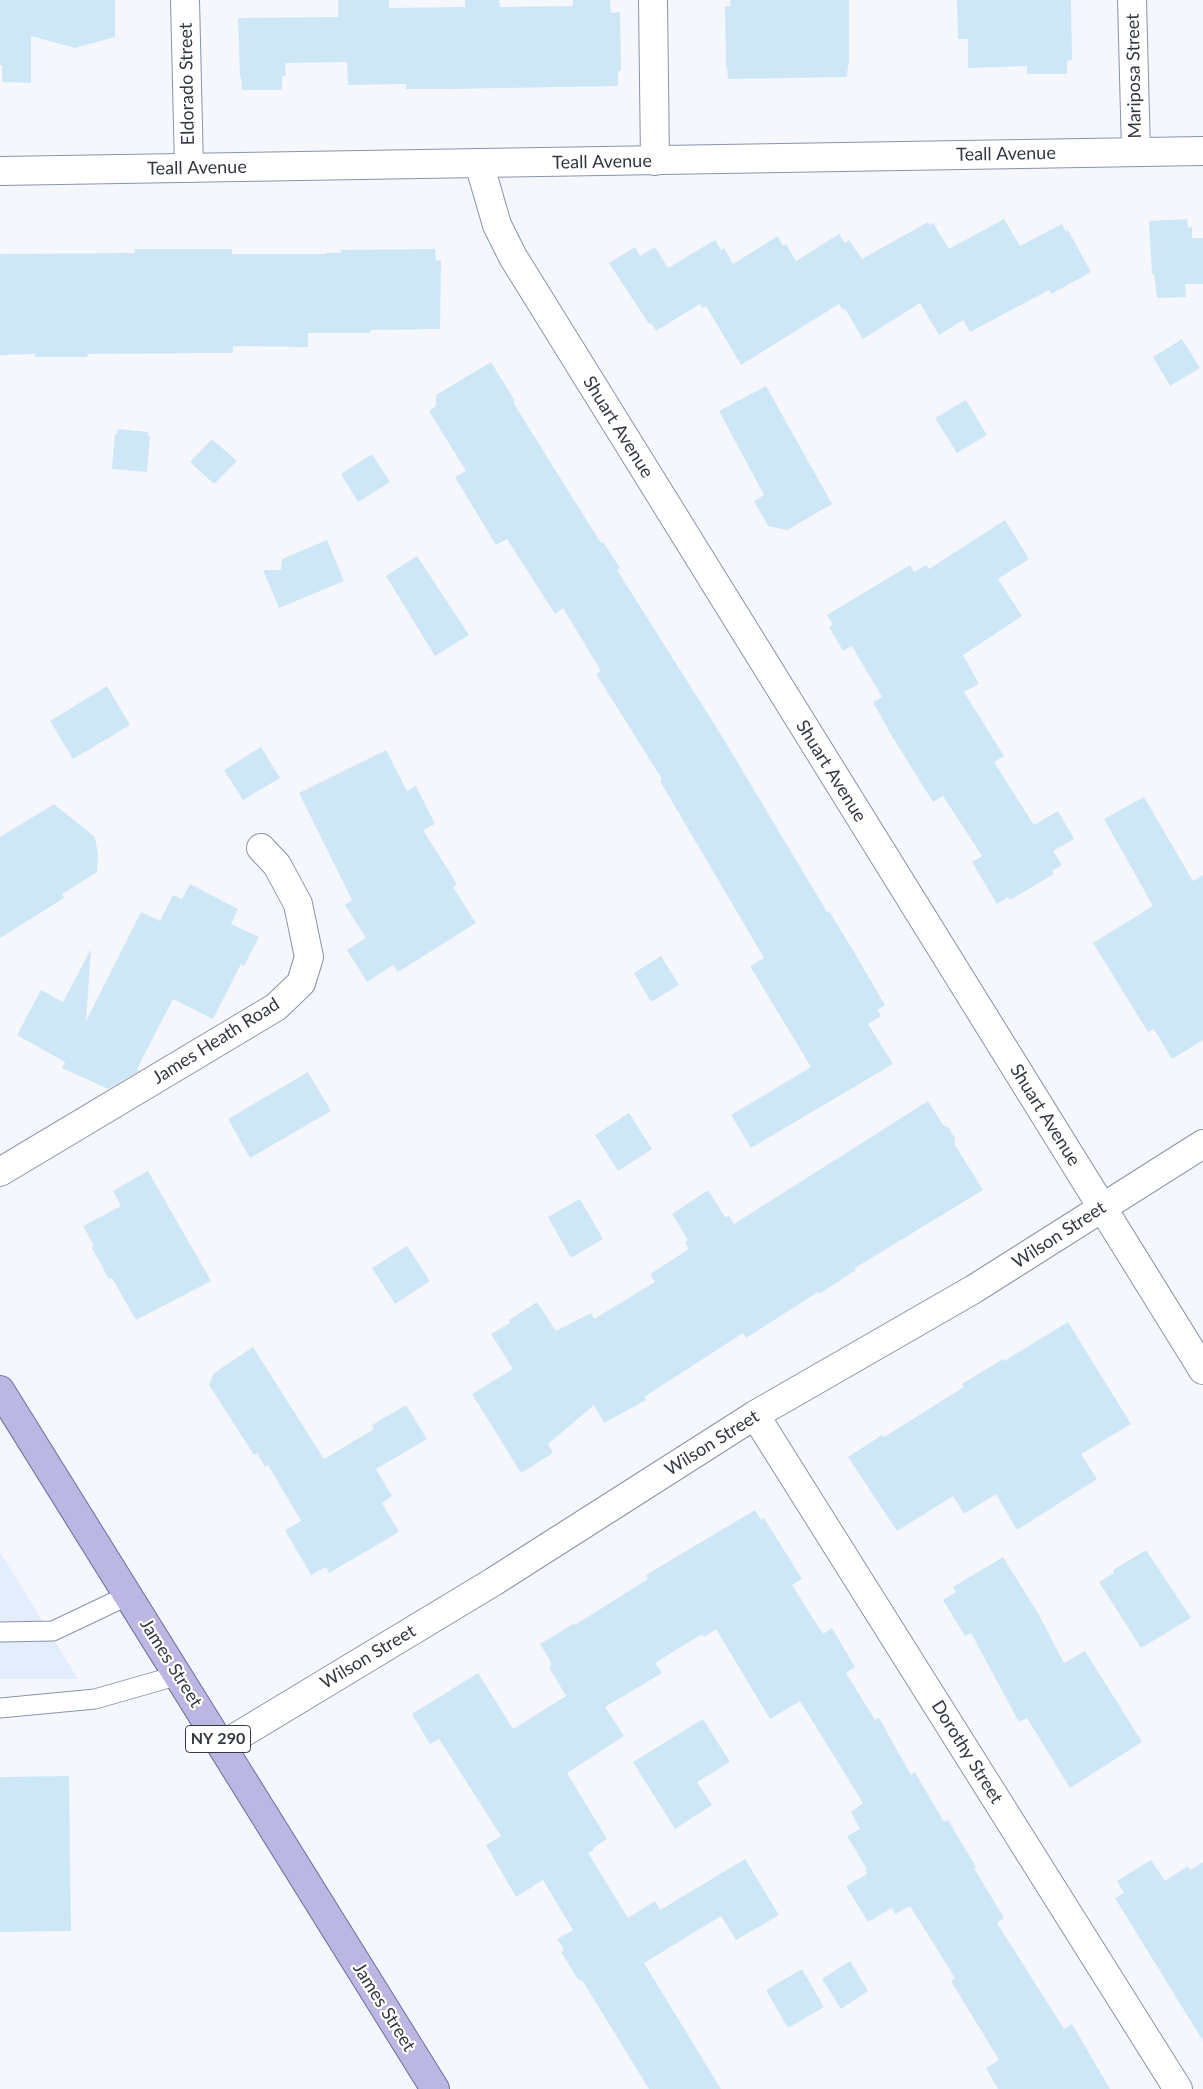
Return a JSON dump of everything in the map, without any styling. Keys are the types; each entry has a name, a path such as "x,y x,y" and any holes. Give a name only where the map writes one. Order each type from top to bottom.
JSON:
{"main road":[{"name":"James Street","path":"0,1390 435,2089"}],"street":[{"name":"Eldorado Street","path":"186,0 189,168"},
{"path":"653,0 655,161"},
{"name":"Mariposa Street","path":"1132,0 1136,152"},
{"name":"Teall Avenue","path":"0,172 1203,151"},
{"name":"Shuart Avenue","path":"479,163 497,225 513,257 1203,1370"},
{"name":"James Heath Road","path":"0,1172 276,1007 302,983 309,957 298,904 277,865 261,848"},
{"name":"Wilson Street","path":"222,1746 493,1582 756,1415 974,1289 1203,1144"},
{"name":"Dorothy Street","path":"756,1415 1178,2089"}],"lane":[{"path":"0,1632 54,1631 129,1595"},
{"path":"0,1708 96,1699 179,1675"}],"shaded area":[{"path":"0,1552 78,1679 0,1679"}],"building":[{"path":"0,0 115,0 115,37 75,48 31,36 31,83 2,82 2,65 0,65"},
{"path":"338,0 389,0 389,8 465,7 465,0 499,0 500,7 573,6 573,0 610,0 611,13 620,12 621,71 618,71 618,86 406,89 406,84 348,85 347,62 285,63 286,76 282,76 282,90 242,90 238,18 338,17"},
{"path":"730,0 849,0 849,65 847,77 728,79 726,67 725,6 731,6"},
{"path":"957,0 1071,0 1072,60 1067,61 1067,74 1027,74 1027,66 968,68 968,39 958,39"},
{"path":"1004,219 1020,246 1062,224 1066,232 1068,230 1091,272 1051,294 1049,290 970,332 963,320 939,335 920,303 863,339 845,309 843,310 839,304 741,365 706,306 702,308 700,304 656,331 651,323 649,324 609,263 635,247 640,256 655,247 668,268 715,240 721,250 724,248 733,264 778,236 783,246 786,244 796,261 839,234 845,243 849,240 862,259 928,222 930,225 933,223 949,249"},
{"path":"1187,219 1188,228 1192,227 1192,238 1203,238 1203,284 1185,284 1186,297 1157,298 1154,274 1152,274 1149,221"},
{"path":"135,249 232,249 232,254 326,254 341,253 341,250 435,249 436,261 441,260 440,329 370,330 370,333 308,333 308,347 233,346 233,353 87,354 88,357 35,357 35,354 0,355 0,254 135,253"},
{"path":"1182,339 1200,368 1170,386 1153,357"},
{"path":"491,362 515,401 513,402 562,481 601,543 603,542 620,568 617,570 723,738 885,1005 877,1010 881,1016 868,1024 893,1064 751,1148 731,1115 811,1067 750,966 764,958 660,781 662,779 596,674 601,671 563,608 555,614 507,539 496,545 455,477 466,471 429,411 436,406 436,395"},
{"path":"766,386 832,504 787,530 768,526 754,501 764,495 719,411"},
{"path":"966,400 987,435 957,453 935,418"},
{"path":"118,429 148,432 148,436 150,436 147,472 112,469 115,434 117,434"},
{"path":"212,439 237,461 214,484 190,462"},
{"path":"372,454 390,482 358,502 341,474"},
{"path":"1005,520 1029,559 998,579 1022,616 963,655 979,684 964,692 1004,756 994,762 1034,825 1058,811 1074,839 1053,851 1062,865 1052,871 1054,874 1010,900 1008,897 997,904 972,862 982,856 943,796 933,802 873,702 882,697 852,646 843,651 829,627 833,625 827,615 910,565 914,572 926,565 929,569"},
{"path":"327,540 344,581 279,608 263,570 281,570 282,559"},
{"path":"417,556 469,635 435,656 386,576"},
{"path":"107,686 130,725 73,759 50,721"},
{"path":"261,747 280,778 243,800 224,770"},
{"path":"386,750 407,791 416,786 435,824 423,830 457,884 453,887 476,923 398,972 393,965 367,982 347,950 366,938 345,905 352,900 299,793"},
{"path":"1144,797 1193,881 1203,875 1203,1040 1172,1059 1154,1029 1148,1032 1093,943 1153,906 1104,819"},
{"path":"54,804 95,837 98,855 97,872 62,894 64,898 0,938 0,837"},
{"path":"190,884 238,909 231,924 259,937 244,966 241,964 213,1019 173,999 137,1069 139,1071 108,1089 62,1068 65,1062 17,1035 41,990 63,1002 91,949 86,1021 141,912 160,921 173,895 182,899"},
{"path":"661,956 679,985 651,1002 634,973"},
{"path":"308,1072 331,1111 250,1158 228,1119"},
{"path":"928,1101 943,1125 949,1128 955,1138 955,1145 983,1190 855,1268 856,1270 819,1294 818,1292 746,1338 743,1333 644,1397 646,1400 604,1423 594,1405 548,1444 553,1453 521,1473 472,1394 513,1369 491,1334 510,1323 509,1320 537,1302 556,1331 591,1313 594,1319 655,1282 650,1274 689,1249 685,1242 688,1240 672,1214 708,1190 725,1217 729,1216 734,1224"},
{"path":"629,1113 652,1149 618,1171 595,1135"},
{"path":"148,1171 211,1281 136,1320 112,1278 109,1279 92,1248 94,1246 83,1226 121,1206 113,1191"},
{"path":"580,1199 603,1239 571,1258 548,1217"},
{"path":"407,1246 430,1281 395,1304 372,1268"},
{"path":"1068,1322 1131,1424 1081,1454 1097,1479 1017,1530 996,1494 964,1514 953,1496 897,1531 848,1457 964,1387 962,1384"},
{"path":"253,1347 324,1459 374,1429 372,1425 406,1405 427,1439 376,1469 392,1496 382,1503 399,1532 329,1573 326,1567 311,1575 285,1530 301,1521 268,1465 265,1467 257,1453 254,1455 209,1385 214,1373"},
{"path":"755,1510 761,1520 764,1518 802,1579 792,1585 823,1634 832,1628 855,1667 846,1673 875,1720 879,1718 911,1775 915,1772 944,1822 948,1820 976,1867 974,1868 1004,1918 997,1923 1064,2029 1072,2024 1110,2089 998,2089 986,2068 999,2060 951,1981 955,1978 910,1906 895,1914 892,1908 868,1922 846,1886 867,1874 865,1870 867,1869 847,1836 860,1829 851,1812 863,1803 800,1701 770,1719 716,1629 704,1637 702,1634 655,1663 662,1673 605,1707 624,1736 567,1773 607,1839 588,1853 628,1918 655,1901 660,1910 745,1859 779,1915 736,1940 721,1916 644,1963 721,2089 649,2089 582,1980 579,1981 561,1952 564,1950 557,1939 573,1930 543,1880 516,1897 486,1845 501,1836 439,1739 430,1744 412,1714 478,1673 513,1729 566,1696 550,1669 551,1662 540,1644 575,1623 575,1625 648,1579 646,1575"},
{"path":"1146,1550 1191,1618 1141,1648 1099,1582 1114,1573 1113,1570"},
{"path":"1003,1557 1039,1615 1064,1663 1085,1651 1142,1742 1070,1788 1027,1718 1019,1722 971,1633 965,1636 943,1600 956,1592 953,1587"},
{"path":"703,1719 730,1762 697,1782 712,1805 675,1829 633,1762"},
{"path":"69,1776 71,1931 0,1932 0,1777"},
{"path":"1151,1860 1165,1881 1188,1866 1190,1870 1203,1862 1203,2041 1115,1898 1124,1893 1117,1881"},
{"path":"850,1961 868,1991 841,2009 822,1979"},
{"path":"802,1969 824,2007 788,2028 766,1990"}]}
